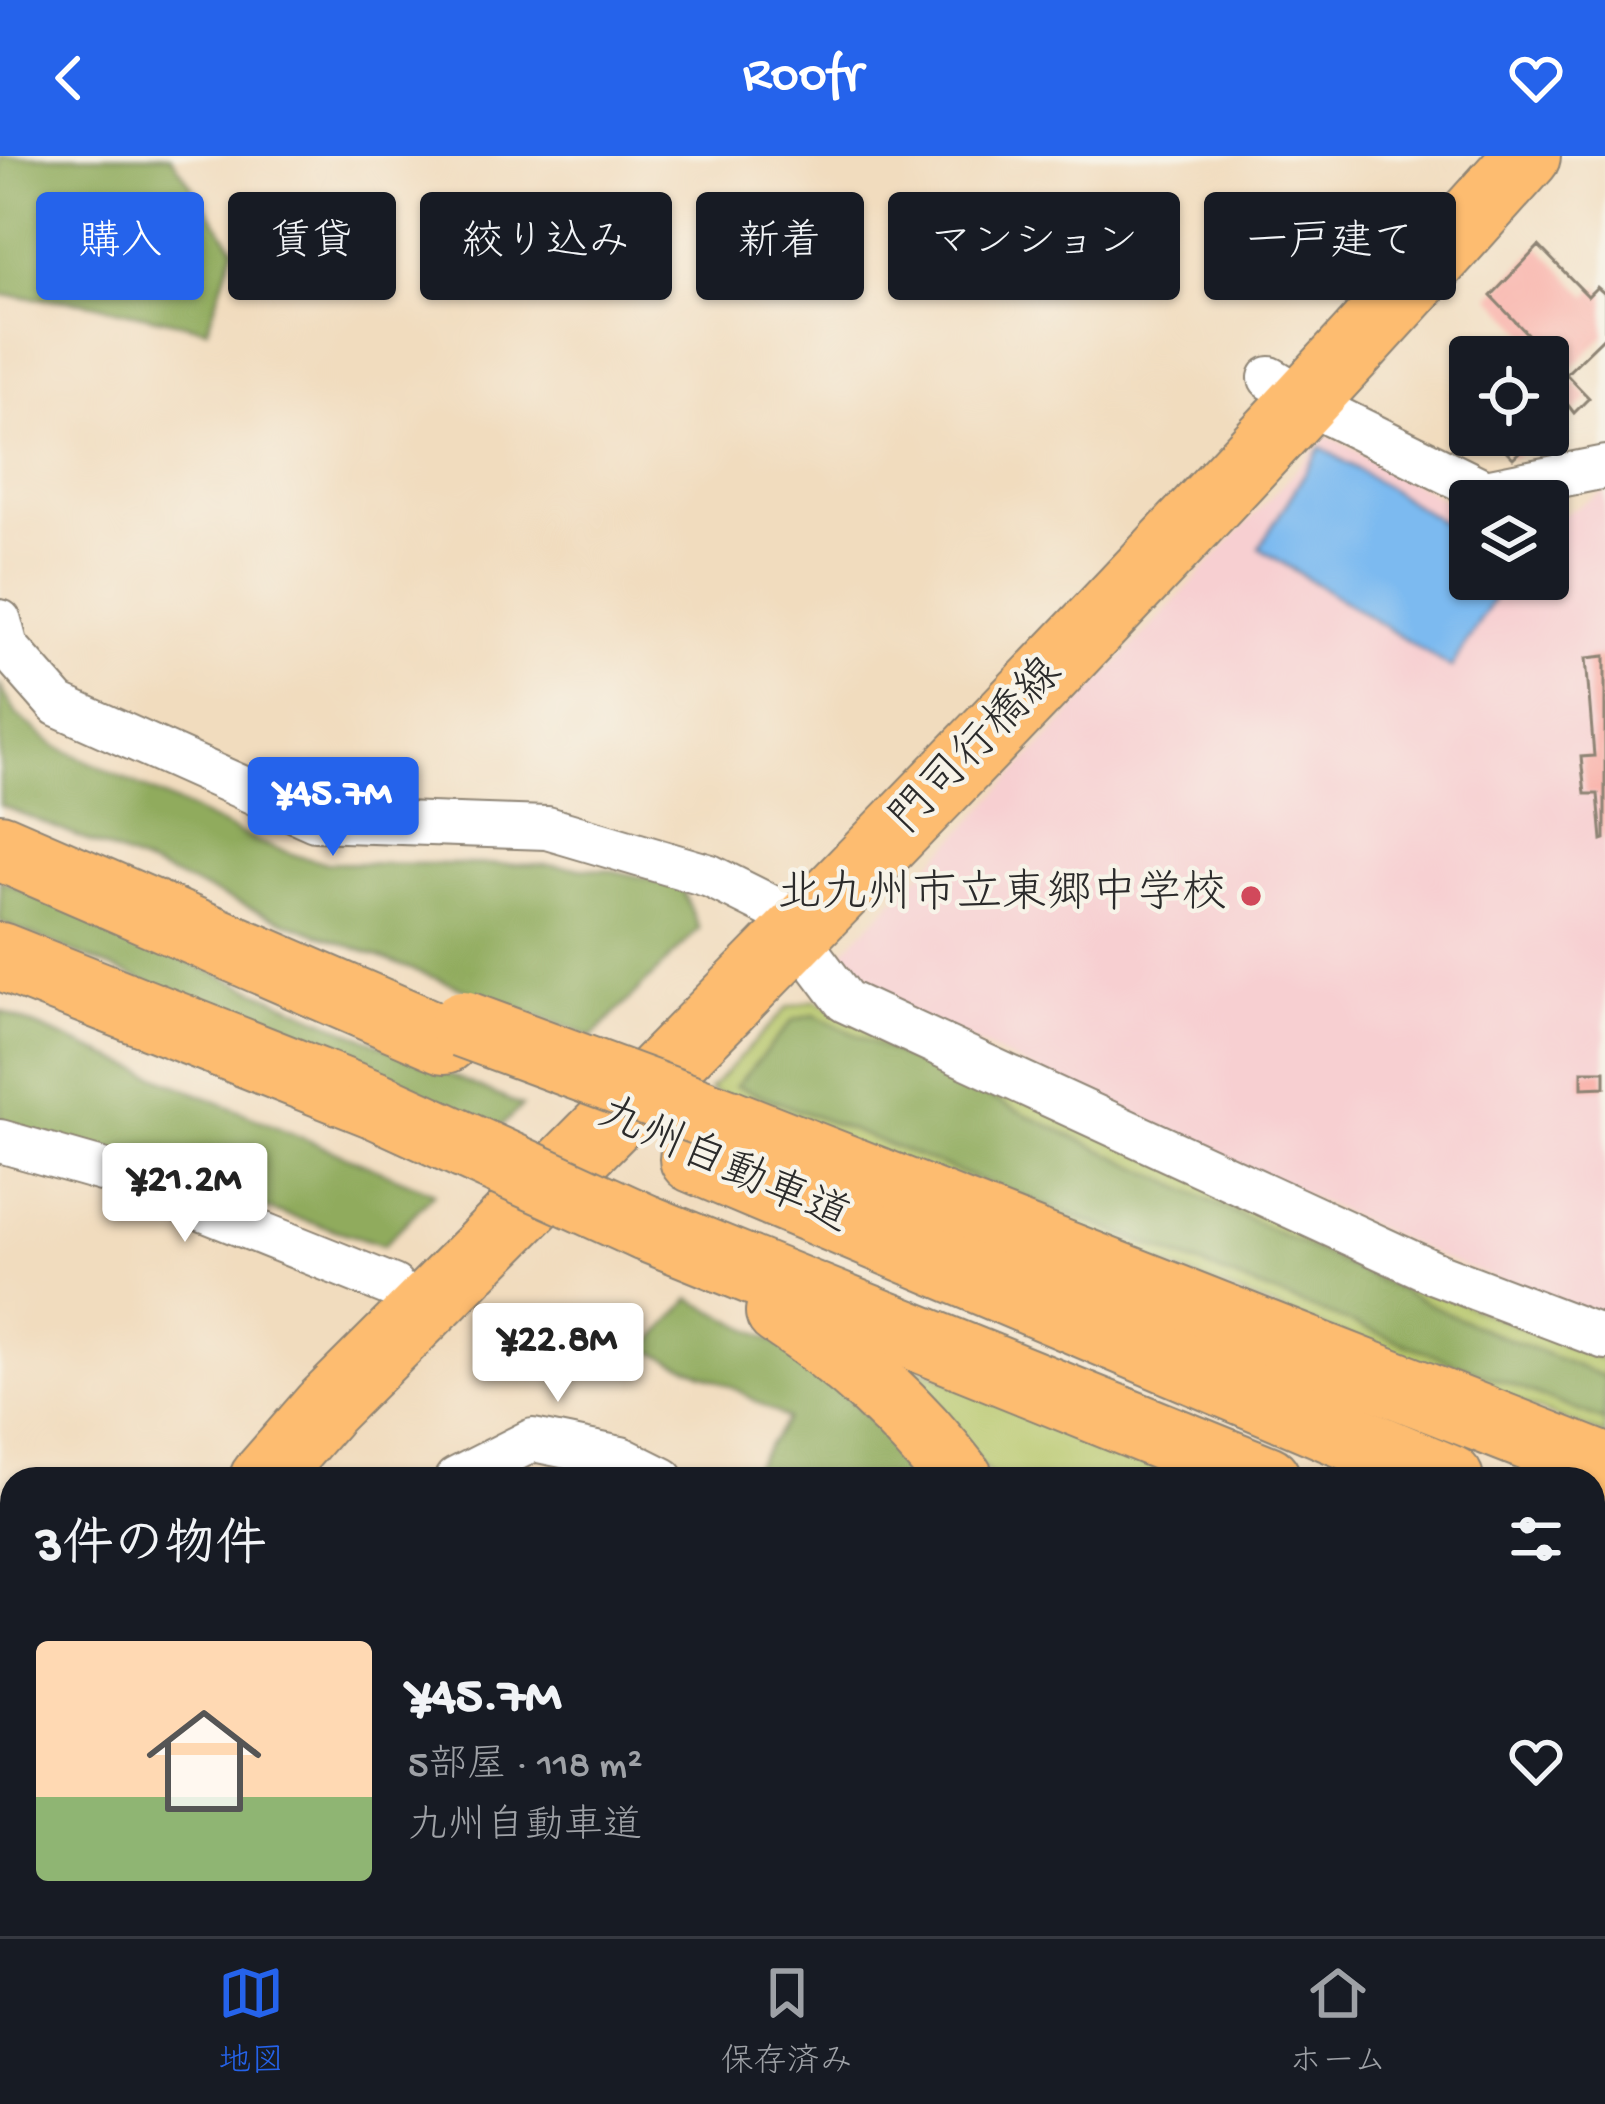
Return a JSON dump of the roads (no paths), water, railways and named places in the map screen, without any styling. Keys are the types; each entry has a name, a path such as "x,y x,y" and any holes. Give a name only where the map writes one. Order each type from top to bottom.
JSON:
{"main road":[{"name":"門司行橋線","path":"1289,390 1465,156"},
{"name":"門司行橋線","path":"273,1467 1289,390 1527,156"},
{"name":"九州自動車道","path":"0,847 276,966 454,1032 710,1140 1424,1467"},
{"name":"門司行橋線","path":"225,1467 274,1409 393,1286 786,922"},
{"name":"九州自動車道","path":"0,956 376,1105 661,1236 1237,1467"},
{"path":"710,1140 1605,1467"},
{"path":"661,1236 832,1346 913,1417 951,1467"}],"street":[{"path":"1289,390 1485,490 1605,467"},
{"path":"0,621 7,647 58,705 315,820 547,828 710,876 786,922 845,1001 1437,1274 1605,1338"},
{"path":"0,1141 109,1172 393,1286"},
{"path":"480,1467 533,1440 620,1458 638,1467"}],"water":[{"path":"1321,447 1449,526 1449,600 1492,600 1451,668 1259,548"}],"place":[{"name":"北九州市立東郷中学校","path":"1251,896"}]}
